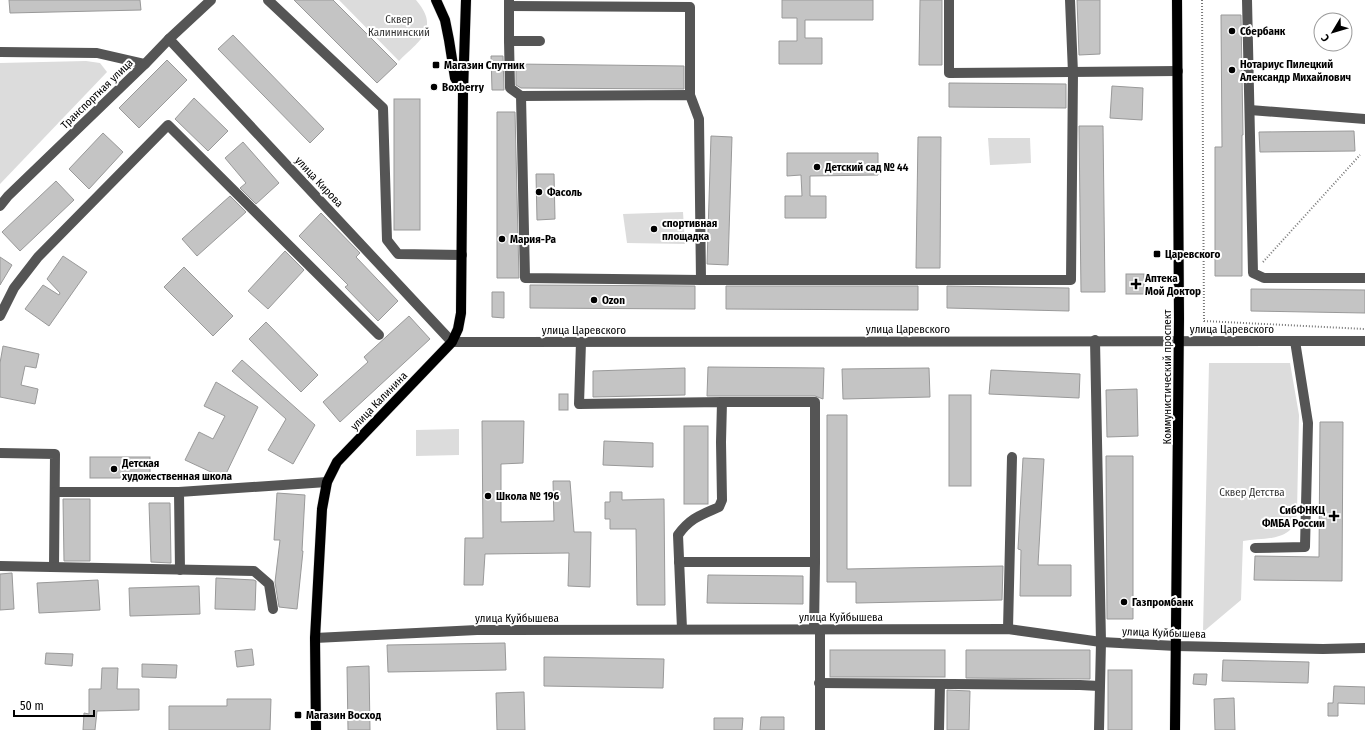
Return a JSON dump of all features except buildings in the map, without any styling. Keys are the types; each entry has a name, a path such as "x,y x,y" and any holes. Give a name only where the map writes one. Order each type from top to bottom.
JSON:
{"main road":[{"name":"улица Калинина","path":"436,0 445,20 455,78 463,92"},
{"name":"улица Калинина","path":"316,730 315,638 322,509 327,482 337,462 452,342 458,329 461,313 463,92 466,0"},
{"name":"Коммунистический проспект","path":"1175,730 1179,342 1178,0"}],"street":[{"name":"Транспортная улица","path":"0,206 8,196 211,0"},
{"path":"268,0 383,108 386,240 390,246 398,254 462,255"},
{"path":"949,0 949,73 1178,71"},
{"path":"521,96 525,278 701,280 1071,280 1073,73 1070,0"},
{"path":"1247,0 1253,273 1264,278 1365,278"},
{"path":"690,95 521,96 510,88 509,3 690,4 690,95 699,119 701,280"},
{"name":"улица Кирова","path":"169,39 452,342"},
{"path":"509,41 540,41"},
{"path":"0,52 97,53 145,64"},
{"path":"1250,110 1365,119"},
{"path":"0,316 14,288 38,257 168,125 379,335"},
{"path":"1095,340 1101,642 1099,730"},
{"name":"улица Царевского","path":"452,342 1095,340 1179,342 1365,341"},
{"path":"1255,548 1305,547 1308,423 1295,341"},
{"path":"581,342 579,404 815,402 815,562 820,730"},
{"path":"682,629 678,535 685,525 695,518 720,507 722,500 722,402"},
{"path":"0,453 55,454 54,567"},
{"path":"1008,629 1012,456"},
{"path":"55,492 179,492 327,482"},
{"path":"179,492 180,570"},
{"path":"679,562 815,562"},
{"path":"0,566 254,571 269,584 273,608"},
{"name":"улица Куйбышева","path":"315,638 477,630 1008,629 1101,642 1176,646 1323,649 1365,648"},
{"path":"819,683 1099,686"},
{"path":"940,684 940,730"}],"path":[{"path":"1202,0 1204,322 1365,329"},
{"path":"1253,273 1360,155"}],"green space":[{"name":"Сквер Калининский","path":"339,0 416,0 427,19 427,27 420,41 399,61"},
{"path":"86,61 100,63 107,72 0,184 0,63"},
{"path":"988,138 1030,138 1031,163 990,165"},
{"name":"спортивная площадка","path":"683,212 685,244 627,243 623,214"},
{"name":"Сквер Детства","path":"1209,363 1290,363 1299,415 1297,512 1295,522 1291,529 1285,534 1278,537 1243,541 1241,600 1203,632"},
{"path":"459,429 459,455 416,456 416,430"}],"place":[{"name":"Сбербанк","path":"1232,31"},
{"name":"Магазин Спутник","path":"436,65"},
{"name":"Нотариус Пилецкий Александр Михайлович","path":"1232,70"},
{"name":"Boxberry","path":"434,87"},
{"name":"Детский сад № 44","path":"817,167"},
{"name":"Фасоль","path":"539,192"},
{"name":"спортивная площадка","path":"654,229"},
{"name":"Мария-Ра","path":"502,239"},
{"name":"Царевского","path":"1157,254"},
{"name":"Аптека Мой Доктор","path":"1136,284"},
{"name":"Ozon","path":"594,300"},
{"name":"Детская художественная школа","path":"114,469"},
{"name":"Школа № 196","path":"488,496"},
{"name":"СибФНКЦ ФМБА России","path":"1334,516"},
{"name":"Газпромбанк","path":"1124,602"},
{"name":"Магазин Восход","path":"298,715"}]}
